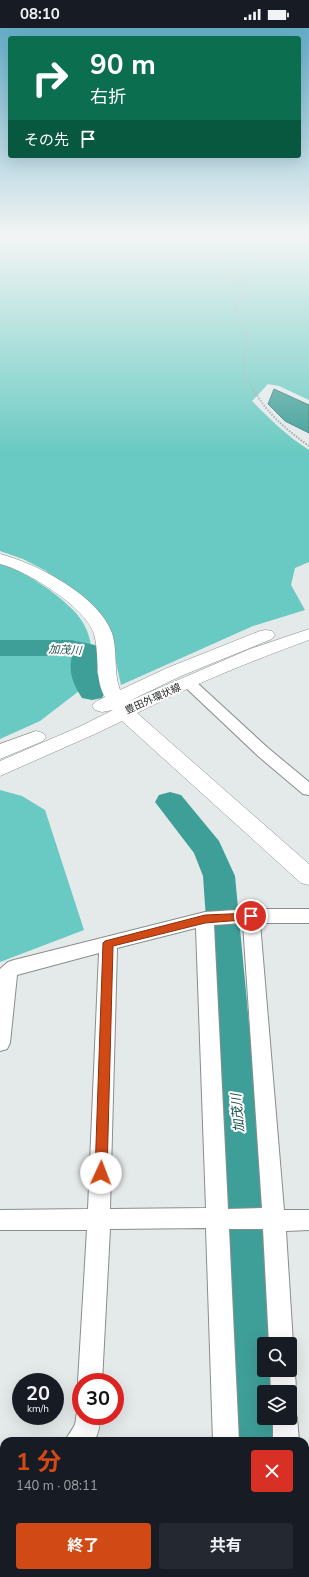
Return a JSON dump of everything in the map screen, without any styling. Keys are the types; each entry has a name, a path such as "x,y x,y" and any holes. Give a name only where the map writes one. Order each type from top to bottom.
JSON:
{"street":[{"path":"0,559 24,567 46,580 88,610 102,633 107,659 109,685 119,705 309,877"},
{"name":"豊田外環状線","path":"0,769 88,730 119,705 229,648 268,634 309,622"},
{"name":"豊田外環状線","path":"0,752 77,719 119,705 151,698 256,653 309,634"},
{"path":"189,683 263,752 309,790"},
{"path":"250,916 266,1219 280,1337"},
{"path":"0,1043 8,970 14,967 205,919 250,916 309,916"},
{"path":"205,919 223,1219 226,1437"},
{"path":"91,1373 100,1219 108,943"},
{"path":"0,1220 309,1220"},
{"path":"81,1437 88,1428 88,1425"},
{"path":"285,1425 286,1437"}],"path":[{"path":"236,309 246,330 247,345 243,365 261,404 285,428 309,446"}],"shaded area":[{"path":"0,309 309,309 309,400 279,386 268,384 252,401 272,421 309,450 309,562 295,568 291,585 305,610 253,626 121,685 110,635 88,604 46,571 23,559 0,551"},
{"path":"274,389 309,405 309,433 285,421 268,404"},
{"path":"0,564 19,571 39,583 66,603 83,622 89,636 91,646 5,645 0,642"},
{"path":"0,652 80,653 82,657 79,677 83,688 40,721 0,739"},
{"path":"0,790 22,796 45,810 84,930 0,962"}],"waterway":[{"name":"加茂川","path":"0,648 71,648 86,650 83,663 83,672 92,692"},
{"name":"加茂川","path":"170,802 208,849 219,876 246,1203 255,1437"}],"route":[{"path":"101,1173 108,943 205,919 251,916"}]}
